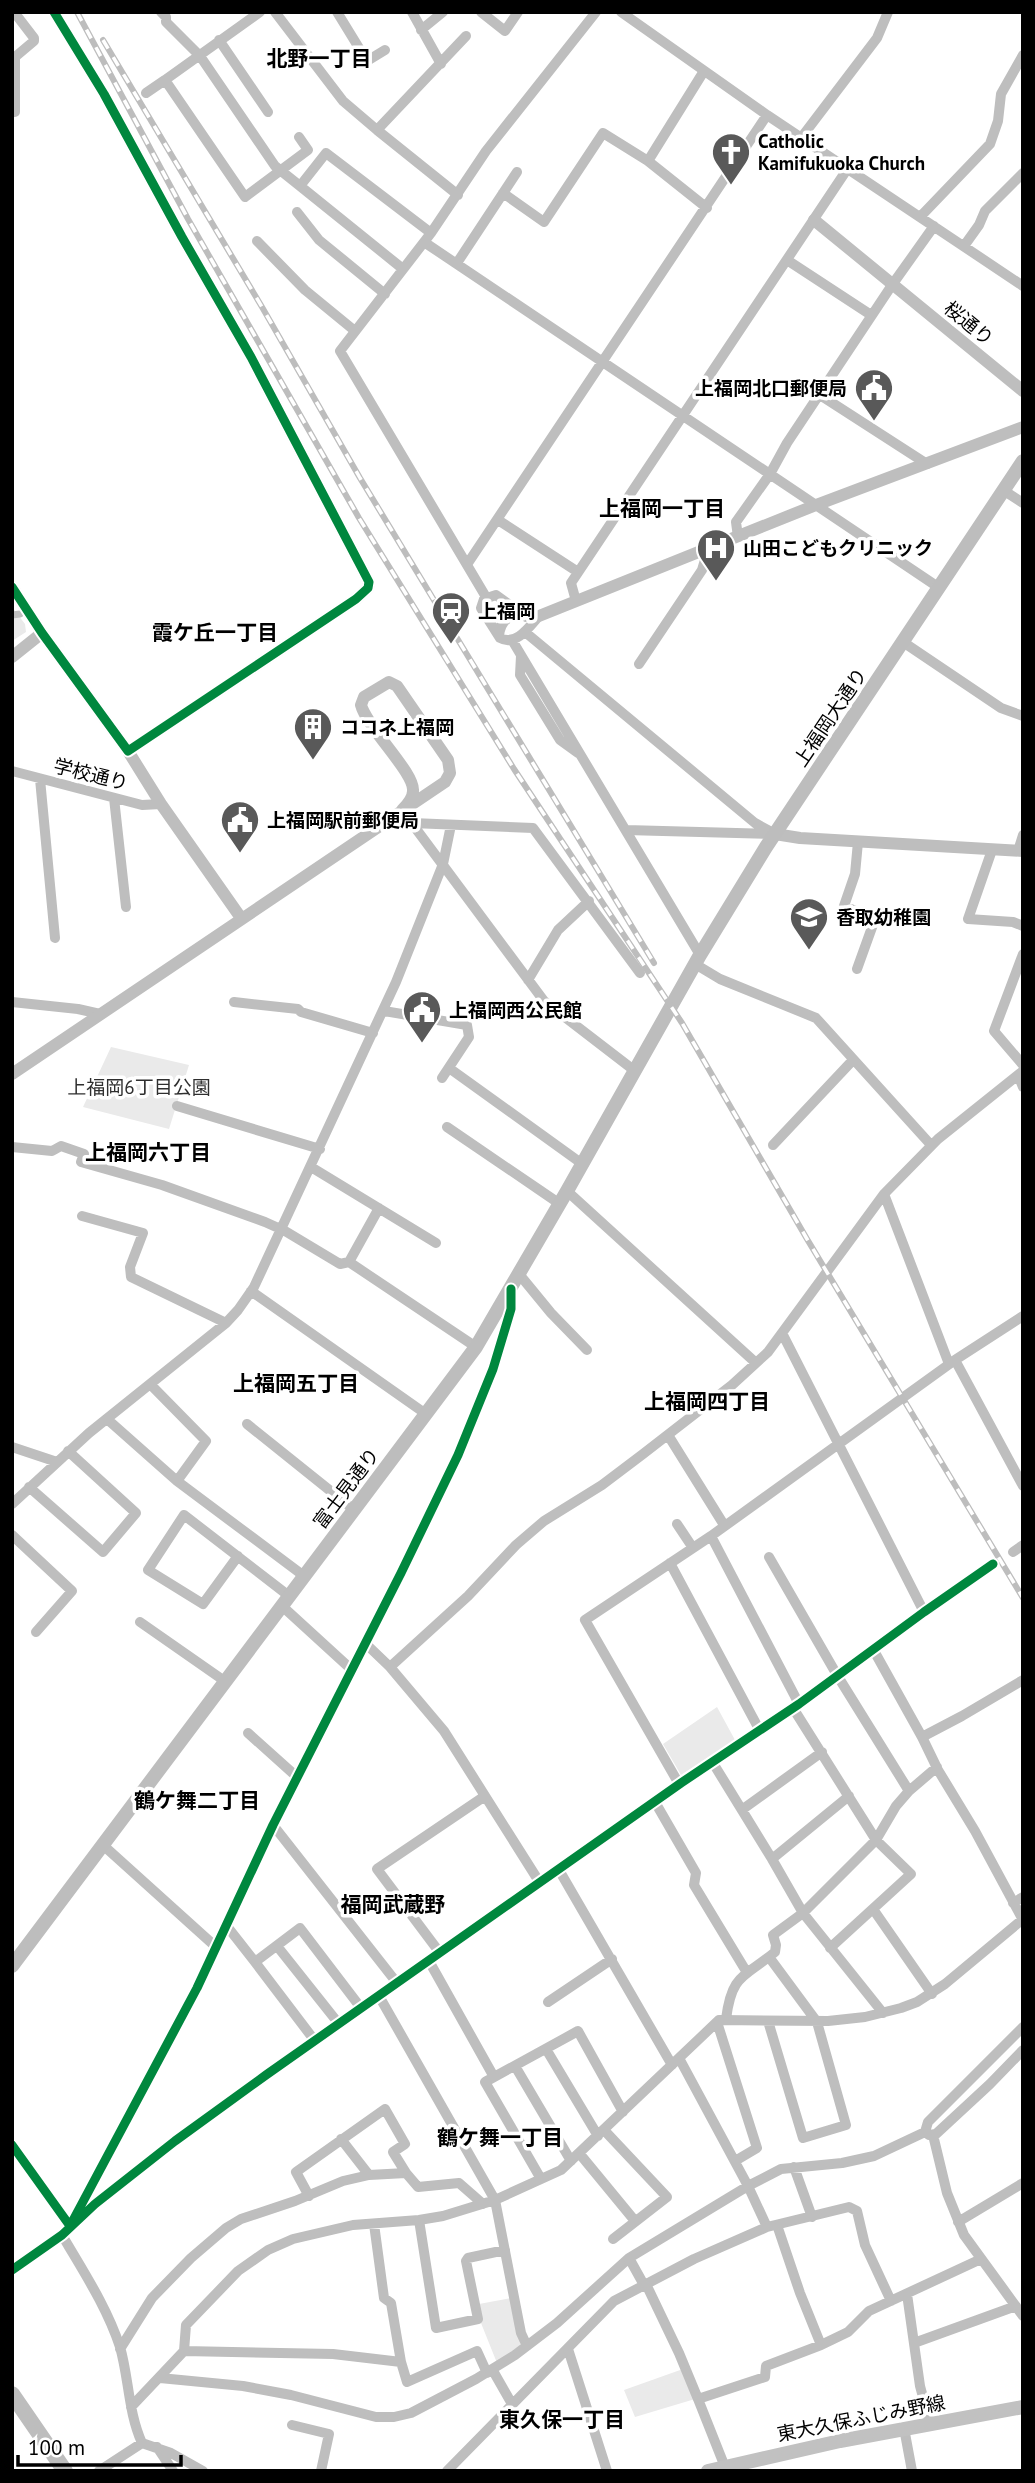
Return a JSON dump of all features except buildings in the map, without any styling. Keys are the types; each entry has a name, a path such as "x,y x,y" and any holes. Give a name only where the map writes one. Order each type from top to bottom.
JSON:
{"highway":[{"path":"12,2394 65,2471"}],"main road":[{"name":"上福岡大通り","path":"673,1002 775,834 1023,461"},
{"name":"富士見通り","path":"13,1965 476,1346 564,1197 673,1002"},
{"name":"東大久保ふじみ野線","path":"708,2471 904,2428 1023,2407"}],"street":[{"path":"12,112 15,112 15,57 34,41 34,37 14,12"},
{"path":"54,12 104,94 251,357 369,582 368,588 356,599 128,751"},
{"path":"161,12 166,22 200,56 275,166 403,269"},
{"path":"146,93 260,12"},
{"path":"275,12 343,101 458,195"},
{"path":"337,12 367,61 386,50"},
{"path":"412,12 441,64"},
{"path":"421,30 443,12"},
{"path":"481,12 505,31 518,12"},
{"path":"486,597 340,352 428,237 486,151 596,12"},
{"path":"621,12 767,115 1023,286"},
{"path":"801,138 877,38 888,12"},
{"path":"377,130 466,36"},
{"path":"219,40 268,113"},
{"path":"920,217 990,144 998,121 1001,94 1023,55"},
{"path":"648,161 704,71"},
{"path":"165,80 245,197 308,150 299,137"},
{"path":"468,563 767,115"},
{"path":"503,194 544,222 603,133 648,161 707,208"},
{"path":"300,186 326,153 457,263 938,587"},
{"path":"576,601 570,586 578,572 848,168"},
{"path":"457,263 517,172"},
{"path":"964,246 985,211 1023,173"},
{"path":"297,212 319,240 385,295"},
{"name":"桜通り","path":"814,220 1023,391"},
{"path":"738,537 736,522 770,474 787,443 871,315 934,226"},
{"path":"257,241 305,290 355,331"},
{"path":"787,260 871,315"},
{"path":"820,395 927,464"},
{"path":"499,636 501,624 513,614 529,615 576,601 816,505 1023,427"},
{"path":"1003,490 1023,503"},
{"path":"498,520 578,572"},
{"path":"639,664 702,569 708,550"},
{"path":"12,587 241,918"},
{"path":"486,597 499,597 529,615 526,631 512,640 505,641 481,608 482,601 486,597"},
{"path":"526,631 755,823 775,834"},
{"path":"12,657 42,633"},
{"path":"512,640 626,830 697,959 720,979 816,1018 931,1145"},
{"path":"903,642 1001,708 1023,716"},
{"path":"12,1074 445,782 450,773 448,761 397,686 389,682 364,697 361,705 367,718 412,782 422,788 436,788"},
{"name":"学校通り","path":"12,771 142,805 161,804"},
{"path":"40,779 55,938"},
{"path":"402,810 412,797 412,782"},
{"path":"114,797 126,907"},
{"path":"402,810 544,1001 635,1071"},
{"path":"412,823 533,828 640,973"},
{"path":"12,1504 68,1451 226,1323 251,1291 384,1011 443,864 451,825"},
{"path":"626,830 775,834 858,842 1020,851 1023,835"},
{"path":"857,969 875,919 844,906 855,874 858,842"},
{"path":"992,850 968,919 1013,922 1023,926"},
{"path":"528,980 558,930 589,901"},
{"path":"1022,956 994,1031 1021,1071 1023,1087"},
{"path":"12,1002 100,1014"},
{"path":"234,1002 298,1009 373,1033"},
{"path":"384,1011 467,1025 469,1037 442,1078"},
{"path":"774,1145 853,1060"},
{"path":"449,1068 581,1163"},
{"path":"390,1667 468,1596 516,1545 544,1521 602,1485 668,1435 768,1352 884,1194 931,1145 1021,1071"},
{"path":"177,1106 320,1149"},
{"path":"447,1127 564,1197 756,1363"},
{"path":"12,1147 52,1151 61,1146 84,1154 81,1162 162,1185 282,1229 340,1264 348,1262 379,1208"},
{"path":"311,1167 436,1243"},
{"path":"884,1194 952,1362 1023,1486"},
{"path":"82,1216 143,1233 131,1267 131,1277 226,1323"},
{"path":"348,1262 476,1346"},
{"path":"519,1274 551,1313 587,1350"},
{"path":"70,2226 197,1988 273,1825 366,1644 458,1455 493,1369 511,1309 511,1289"},
{"path":"251,1291 426,1414"},
{"path":"679,1784 586,1620 711,1536 952,1362 1023,1316"},
{"path":"782,1333 924,1612"},
{"path":"150,1384 206,1441 177,1481"},
{"path":"107,1419 177,1481 304,1576"},
{"path":"247,1424 354,1509"},
{"path":"668,1435 724,1525"},
{"path":"12,1447 57,1462"},
{"path":"29,1488 103,1552 136,1513 68,1451"},
{"path":"238,1556 203,1604 148,1570 184,1515 238,1556 352,1670"},
{"path":"677,1524 693,1548"},
{"path":"12,1535 72,1591 36,1632"},
{"path":"711,1536 796,1706 822,1752 876,1840 911,1874 830,1948"},
{"path":"1013,1552 1023,1545"},
{"path":"769,1557 837,1675 909,1791"},
{"path":"670,1563 760,1731"},
{"path":"12,2270 62,2235 102,2198 175,2141 679,1784 796,1706 993,1564"},
{"path":"140,1622 226,1682"},
{"path":"366,1644 390,1667 444,1731 540,1883"},
{"path":"722,2020 817,2022 883,2013 917,2002 932,1994 1023,1919 1018,1900 937,1766 873,1649"},
{"path":"922,1737 1023,1680"},
{"path":"248,1733 297,1777"},
{"path":"743,1809 822,1752"},
{"path":"713,1762 803,1913 883,2013"},
{"path":"131,2407 184,2351 186,2325 238,2271 268,2250 293,2239 353,2225 419,2220 483,2204 561,2169 722,2020 732,1991 746,1971 775,1952 773,1935 803,1913 876,1840 896,1806 937,1766"},
{"path":"440,1953 377,1869 485,1796"},
{"path":"772,1859 849,1796"},
{"path":"655,1802 696,1873 694,1885 746,1971"},
{"path":"273,1825 397,1983"},
{"path":"104,1846 216,1947"},
{"path":"559,1870 772,2226 821,2345"},
{"path":"873,1909 932,1994"},
{"path":"226,1925 315,2041"},
{"path":"255,1962 300,1928 361,2008"},
{"path":"277,1946 339,2024"},
{"path":"768,2021 803,2138 846,2125 817,2022 769,1957"},
{"path":"548,2002 612,1959"},
{"path":"429,1961 494,2077"},
{"path":"379,1996 495,2200 522,2333 527,2346"},
{"path":"722,2020 757,2148 735,2161"},
{"path":"1023,2027 928,2122 929,2134 958,2222 971,2246 1023,2316"},
{"path":"541,2179 485,2082 578,2032 623,2112"},
{"path":"546,2049 601,2133 667,2197 613,2239"},
{"path":"160,2378 243,2386 291,2395 376,2417 411,2413 489,2371 527,2346 557,2323 629,2258 748,2186 781,2169 842,2163 874,2156 929,2134 990,2084 1023,2050"},
{"path":"515,2066 575,2157 635,2221"},
{"path":"309,2196 296,2172 386,2109 405,2144 393,2152 418,2187 459,2183 483,2204"},
{"path":"341,2139 369,2175"},
{"path":"12,2145 70,2226"},
{"path":"794,2167 812,2217"},
{"path":"120,2349 152,2298 191,2258 226,2228 241,2219 309,2196 343,2181 369,2175 406,2172"},
{"path":"958,2222 1023,2183"},
{"path":"447,2471 614,2301 694,2259 772,2226 849,2207 857,2211 865,2245 891,2301"},
{"path":"419,2220 436,2328 478,2319 466,2261 468,2258 505,2250"},
{"path":"374,2224 384,2298 391,2303 407,2382 477,2351 512,2404"},
{"path":"62,2235 108,2315 120,2349 135,2427 142,2443"},
{"path":"629,2258 679,2353 725,2466"},
{"path":"698,2399 765,2377 766,2366 848,2332 869,2311 981,2259"},
{"path":"907,2294 920,2386 930,2423"},
{"path":"914,2343 1016,2306"},
{"path":"568,2349 607,2471"},
{"path":"184,2351 333,2354 401,2362"},
{"path":"292,2425 329,2434 321,2471"},
{"path":"904,2428 912,2471"},
{"path":"99,2471 142,2443 156,2446 203,2471"},
{"path":"156,2446 173,2471"}],"green space":[{"path":"12,607 25,624 26,632 12,641"},
{"name":"上福岡6丁目公園","path":"111,1047 189,1065 169,1129 83,1107"},
{"path":"717,1707 735,1740 681,1775 663,1744"},
{"path":"511,2298 521,2341 520,2349 497,2363 481,2323 479,2304"},
{"path":"683,2369 695,2399 635,2417 624,2390"}],"railway":[{"path":"77,12 188,219 359,518 514,769 682,1023 807,1239 1023,1598"},
{"path":"103,40 360,478 654,963"}],"cycle path":[{"path":"12,587 128,751 356,599 368,588 369,582 251,357 104,94 54,12"},
{"path":"12,2145 70,2226 197,1988 273,1825 458,1455 493,1369 511,1309 511,1289"},
{"path":"12,2270 62,2235 95,2204 175,2141 266,2075 681,1783 799,1704 993,1564"}],"place":[{"name":"Catholic Kamifukuoka Church","path":"731,186"},
{"name":"上福岡北口郵便局","path":"874,422"},
{"name":"山田こどもクリニック","path":"716,582"},
{"name":"上福岡","path":"451,645"},
{"name":"ココネ上福岡","path":"313,761"},
{"name":"上福岡駅前郵便局","path":"240,854"},
{"name":"香取幼稚園","path":"809,951"},
{"name":"上福岡西公民館","path":"422,1044"}],"district":[{"name":"北野一丁目","path":"319,58"},
{"name":"上福岡一丁目","path":"662,508"},
{"name":"霞ケ丘一丁目","path":"215,632"},
{"name":"上福岡六丁目","path":"148,1152"},
{"name":"上福岡五丁目","path":"296,1383"},
{"name":"上福岡四丁目","path":"707,1401"},
{"name":"鶴ケ舞二丁目","path":"197,1800"},
{"name":"福岡武蔵野","path":"393,1904"},
{"name":"鶴ケ舞一丁目","path":"500,2137"},
{"name":"東久保一丁目","path":"562,2419"}]}
